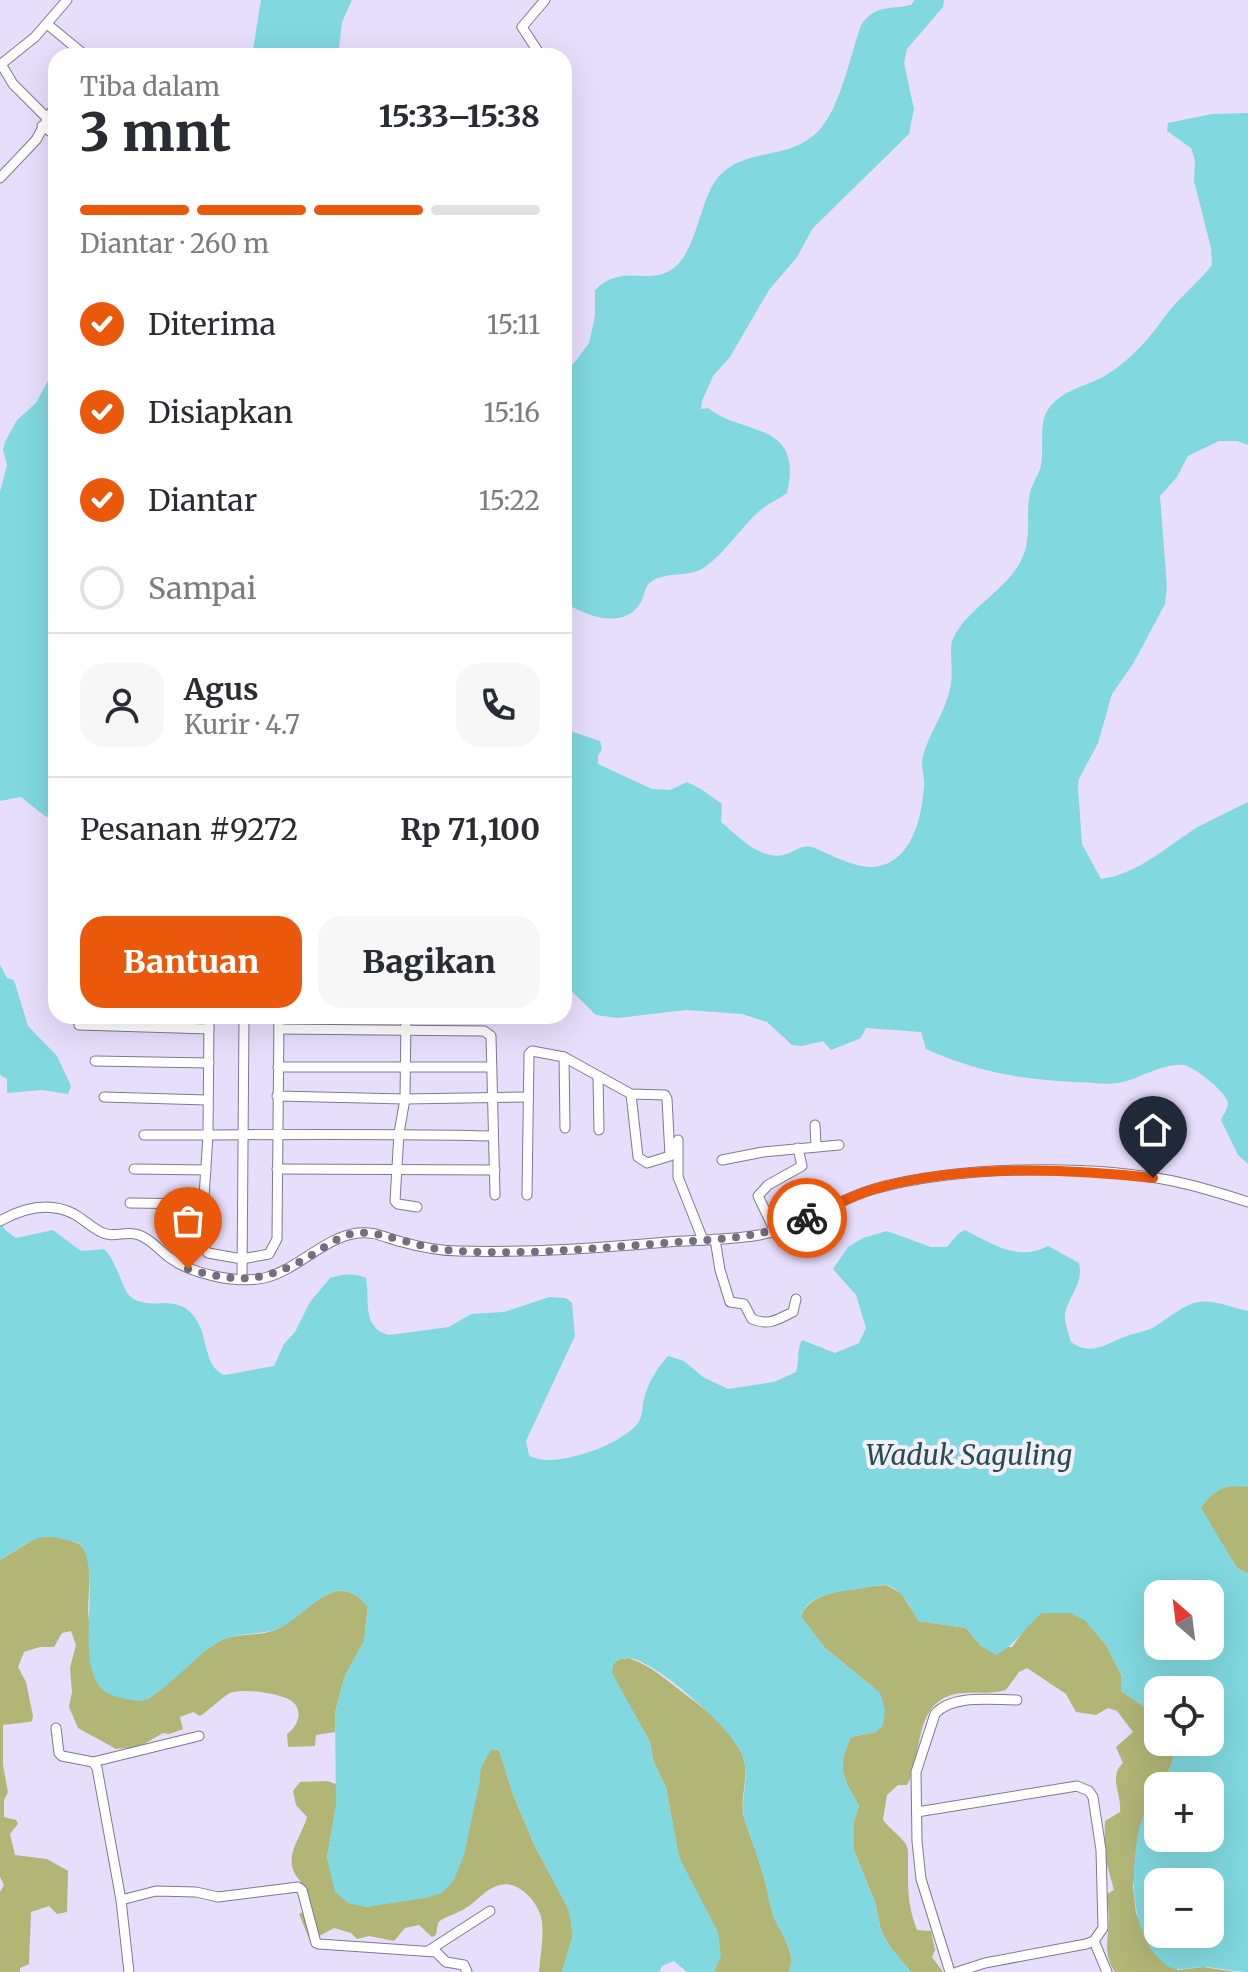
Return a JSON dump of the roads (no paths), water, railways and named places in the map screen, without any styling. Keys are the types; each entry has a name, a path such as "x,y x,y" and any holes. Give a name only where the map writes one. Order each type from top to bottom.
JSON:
{"street":[{"path":"48,126 0,64 24,47 67,0"},
{"path":"536,48 522,27 545,0"},
{"path":"47,24 76,48"},
{"path":"1,174 36,140 48,116"},
{"path":"209,1024 208,1135 201,1243 208,1253 242,1259 269,1254 277,1239 279,1024"},
{"path":"242,1279 244,1024"},
{"path":"406,1024 405,1099 399,1133 395,1201 417,1207"},
{"path":"79,1025 209,1029"},
{"path":"279,1029 484,1031 491,1036 495,1195"},
{"path":"527,1195 529,1054 532,1051 564,1057 631,1094 665,1095 668,1159 647,1163 638,1157 631,1094"},
{"path":"564,1057 565,1128"},
{"path":"95,1061 209,1063"},
{"path":"278,1067 491,1067"},
{"path":"598,1077 599,1130"},
{"path":"277,1096 405,1099 528,1097"},
{"path":"104,1097 207,1100"},
{"path":"815,1125 816,1147"},
{"path":"144,1135 399,1133 493,1136"},
{"path":"678,1140 678,1177 703,1240"},
{"path":"722,1160 839,1145"},
{"path":"775,1231 758,1196 768,1185 802,1166 798,1148"},
{"path":"134,1169 206,1170"},
{"path":"277,1169 495,1170"},
{"path":"2,1220 39,1206 51,1205 73,1213 110,1236 134,1233 143,1236 188,1269 242,1279 263,1278 293,1266 352,1233 374,1232 410,1244 459,1251 550,1252 715,1239 775,1231 863,1193 892,1185 1004,1172 1066,1170 1153,1178 1200,1187 1248,1202"},
{"path":"130,1203 204,1204"},
{"path":"715,1239 730,1302 744,1304 752,1319 770,1323 793,1312 796,1299"},
{"path":"950,1972 921,1879 916,1768 938,1710 954,1703 1017,1700"},
{"path":"56,1728 62,1756 93,1762 199,1736"},
{"path":"93,1762 109,1822 129,1972"},
{"path":"917,1812 1077,1786 1089,1791 1093,1797 1101,1850 1103,1928 1094,1941 985,1963 957,1972"},
{"path":"121,1900 156,1891 196,1892 218,1897 298,1887 302,1890 316,1943 439,1953 452,1965 464,1965 467,1972"},
{"path":"428,1951 490,1911"},
{"path":"1094,1941 1107,1972"}],"water":[{"path":"261,0 352,0 342,22 339,48 253,48"},
{"path":"915,0 944,0 943,7 907,49 904,63 914,109 909,134 813,228 797,257 769,290 730,357 713,376 702,401 701,409 708,408 778,441 787,453 790,470 787,493 757,513 705,567 649,583 641,602 625,616 604,618 572,606 572,366 589,343 595,316 595,290 615,278 652,276 669,271 678,264 691,242 716,180 737,163 789,149 813,136 830,115 837,100 861,25 872,14 883,9 911,5"},
{"path":"1248,113 1248,445 1237,441 1219,441 1188,456 1177,477 1160,496 1167,587 1165,604 1133,664 1112,694 1098,743 1079,779 1078,787 1082,844 1101,879 1139,866 1196,828 1248,802 1248,1164 1238,1155 1221,1120 1228,1105 1226,1099 1216,1087 1188,1066 1175,1065 1118,1083 1054,1081 999,1073 945,1057 926,1049 921,1032 866,1028 861,1038 831,1050 823,1041 792,1045 767,1022 742,1014 686,1010 618,1018 596,1015 572,992 572,732 600,741 602,749 598,764 652,789 670,790 687,782 701,789 722,804 721,822 765,854 783,855 807,847 867,867 887,864 898,857 912,837 921,811 924,782 922,760 950,689 952,641 969,617 1013,574 1026,547 1029,499 1041,465 1043,423 1047,411 1059,398 1108,374 1131,356 1212,265 1211,248 1194,181 1195,161 1191,148 1167,131 1168,123 1212,114"},
{"path":"48,381 48,817 21,797 0,801 0,492 7,465 3,450 17,420 36,403"},
{"path":"0,965 7,978 14,980 28,1026 57,1056 71,1086 68,1094 42,1090 7,1093 7,1079 0,1075"},
{"name":"Waduk Saguling","path":"0,1219 5,1230 16,1238 53,1230 81,1251 104,1249 131,1297 148,1303 182,1306 190,1312 197,1321 213,1365 224,1375 274,1366 310,1302 330,1278 353,1275 366,1278 370,1319 374,1326 389,1335 449,1327 471,1314 504,1312 549,1297 566,1298 572,1303 575,1336 526,1441 529,1455 539,1459 569,1458 586,1453 630,1431 640,1420 650,1381 668,1356 684,1361 703,1377 728,1389 774,1382 796,1372 802,1340 835,1353 859,1343 866,1328 856,1295 833,1269 848,1247 863,1238 887,1231 931,1247 947,1247 965,1230 1016,1252 1048,1246 1079,1263 1078,1284 1065,1318 1071,1342 1085,1348 1098,1348 1151,1329 1198,1302 1248,1311 1248,1487 1221,1489 1201,1508 1237,1568 1248,1574 1248,1972 1205,1967 1173,1968 1152,1948 1224,1948 1224,1868 1144,1868 1144,1934 1134,1891 1138,1833 1144,1816 1144,1852 1224,1852 1224,1772 1167,1772 1174,1756 1224,1756 1224,1676 1144,1676 1144,1707 1121,1691 1121,1674 1106,1645 1085,1620 1069,1613 1042,1613 996,1655 981,1646 966,1628 918,1621 901,1594 885,1585 819,1597 805,1608 801,1616 825,1648 880,1693 885,1709 883,1726 876,1732 851,1737 844,1757 843,1773 859,1806 854,1821 854,1851 875,1902 881,1931 911,1972 789,1972 789,1950 773,1915 743,1814 745,1769 740,1750 707,1711 657,1671 630,1658 613,1664 612,1673 650,1742 653,1760 666,1788 679,1857 718,1932 721,1956 714,1972 687,1972 674,1961 662,1966 659,1972 562,1972 573,1935 569,1910 534,1844 499,1750 491,1749 481,1768 464,1855 454,1880 442,1893 366,1907 348,1903 335,1892 327,1858 336,1806 335,1713 344,1678 364,1641 368,1607 357,1596 346,1591 335,1592 324,1596 282,1627 223,1640 158,1692 138,1701 107,1693 93,1674 89,1657 89,1576 87,1558 81,1544 46,1537 22,1546 0,1560"}]}
